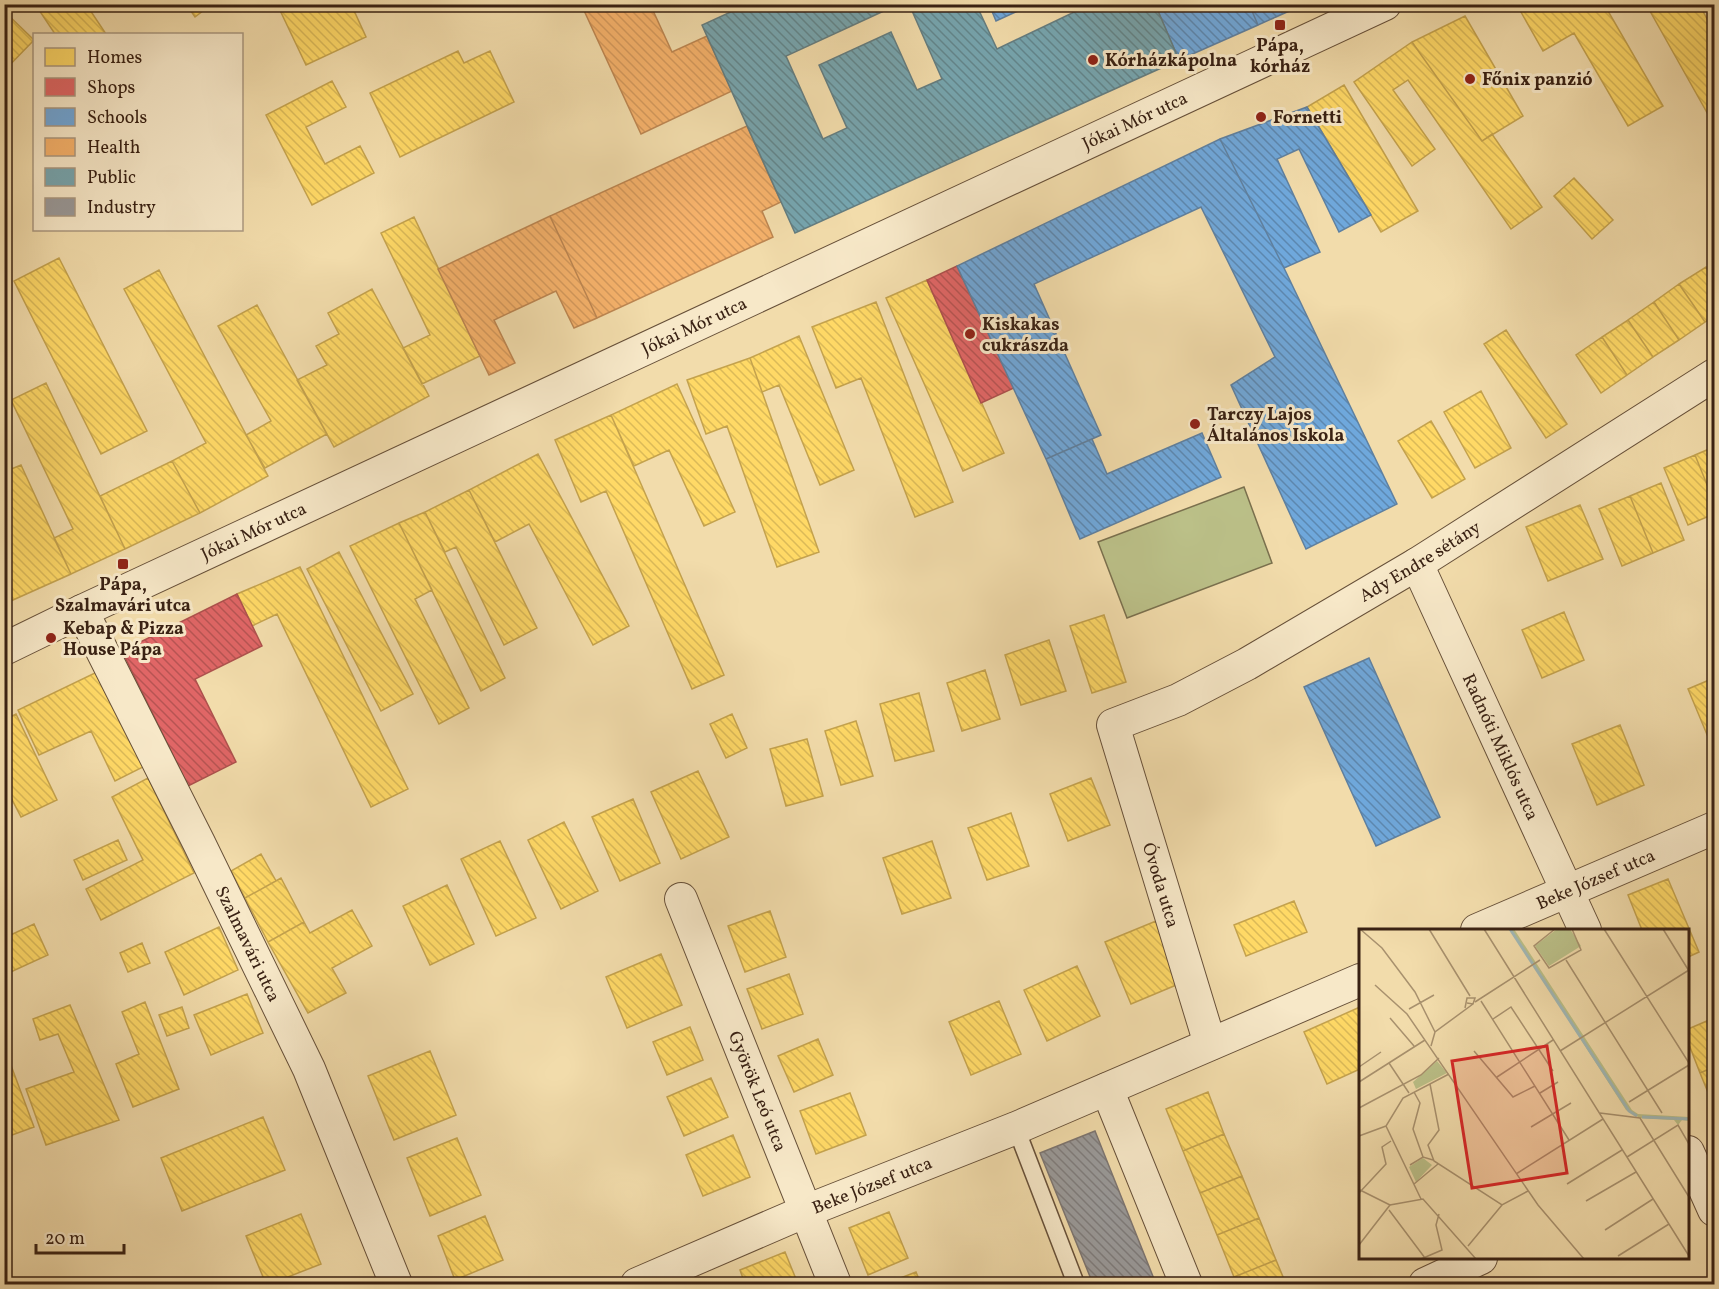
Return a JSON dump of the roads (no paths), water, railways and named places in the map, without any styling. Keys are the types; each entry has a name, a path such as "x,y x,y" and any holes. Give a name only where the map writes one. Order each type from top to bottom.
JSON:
{"street":[{"name":"Jókai Mór utca","path":"4,649 1385,4"},
{"name":"Ady Endre sétány","path":"1113,725 1178,700 1246,664 1417,564 1714,375"},
{"name":"Radnóti Miklós utca","path":"1417,564 1585,929"},
{"name":"Szalmavári utca","path":"82,611 194,832 309,1068 396,1284"},
{"name":"Óvoda utca","path":"1113,725 1210,1044"},
{"name":"Beke József utca","path":"1480,929 1714,828"},
{"name":"Györök Leó utca","path":"681,899 835,1284"},
{"name":"Beke József utca","path":"638,1284 806,1211 1016,1128 1359,980"},
{"path":"1107,1089 1186,1284"},
{"path":"1695,1154 1714,1210"},
{"path":"1425,1284 1477,1259"}],"lane":[{"path":"1016,1128 1076,1284"}],"place":[{"name":"Pápa, kórház","path":"1280,25"},
{"name":"Kórházkápolna","path":"1093,60"},
{"name":"Főnix panzió","path":"1470,79"},
{"name":"Fornetti","path":"1261,117"},
{"name":"Kiskakas cukrászda","path":"970,334"},
{"name":"Tarczy Lajos Általános Iskola","path":"1195,424"},
{"name":"Pápa, Szalmavári utca","path":"123,564"},
{"name":"Kebap & Pizza House Pápa","path":"51,638"}]}
